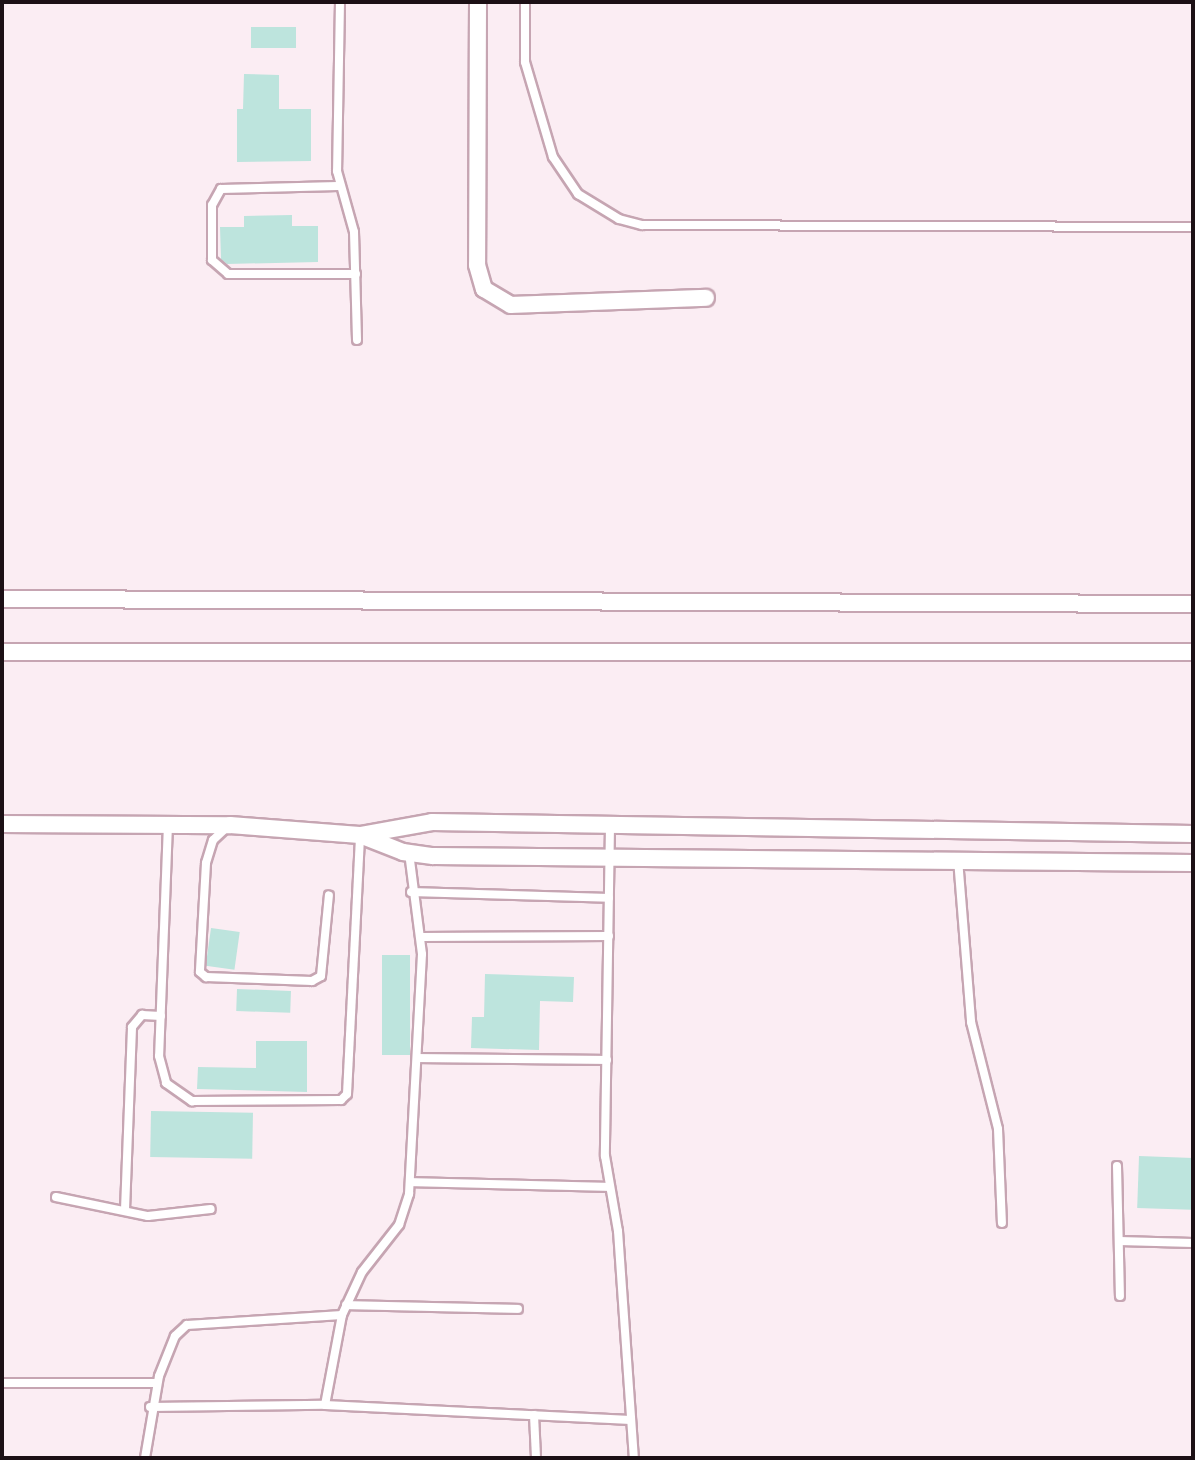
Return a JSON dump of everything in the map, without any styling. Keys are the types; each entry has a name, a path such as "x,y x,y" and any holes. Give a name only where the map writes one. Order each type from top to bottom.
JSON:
{"street":[{"path":"478,2 477,265 484,289 511,305 706,298"},
{"path":"2,599 1193,604"},
{"path":"2,652 1193,652"},
{"path":"360,835 417,822 1193,834"},
{"path":"2,824 230,825 360,835 409,853 610,858 1193,863"}],"lane":[{"path":"340,2 338,186 354,232 357,340"},
{"path":"526,2 525,62 553,157 578,194 619,219 642,225 1193,226"},
{"path":"338,186 221,189 212,205 212,260 228,274 356,274"},
{"path":"168,824 161,1016 162,1071 184,1098 344,1098 360,835"},
{"path":"230,825 213,840 206,863 200,972 206,978 312,981 321,976 329,895"},
{"path":"610,826 607,1060 609,1186 618,1231 634,1458"},
{"path":"324,1405 342,1315 367,1264 399,1225 410,1182 419,1058 421,937 411,892 409,853"},
{"path":"958,859 971,1022 998,1129 1002,1223"},
{"path":"411,892 609,898"},
{"path":"421,937 609,936"},
{"path":"125,1210 132,1027 142,1015 161,1016"},
{"path":"419,1058 607,1060"},
{"path":"1117,1166 1120,1296"},
{"path":"410,1182 609,1186"},
{"path":"56,1197 156,1217 211,1209"},
{"path":"1119,1241 1193,1243"},
{"path":"346,1305 518,1309"},
{"path":"145,1458 150,1407 156,1383 175,1336 194,1322 342,1315"},
{"path":"2,1383 156,1383"},
{"path":"150,1407 324,1405 631,1420"},
{"path":"534,1415 536,1458"}],"building":[{"path":"251,27 296,27 296,48 251,48"},
{"path":"244,74 279,75 279,109 311,109 311,161 237,162 237,109 243,109"},
{"path":"292,215 292,226 318,226 318,262 227,264 221,259 220,227 244,227 244,216"},
{"path":"211,928 240,932 234,970 206,966"},
{"path":"382,955 410,955 410,1055 382,1055"},
{"path":"485,974 574,977 573,1002 540,1001 539,1050 471,1048 472,1017 484,1017"},
{"path":"237,989 291,991 290,1013 236,1011"},
{"path":"256,1041 307,1041 307,1092 197,1089 198,1067 256,1068"},
{"path":"151,1111 253,1113 252,1159 150,1157"},
{"path":"1139,1156 1193,1158 1191,1210 1137,1208"}]}
